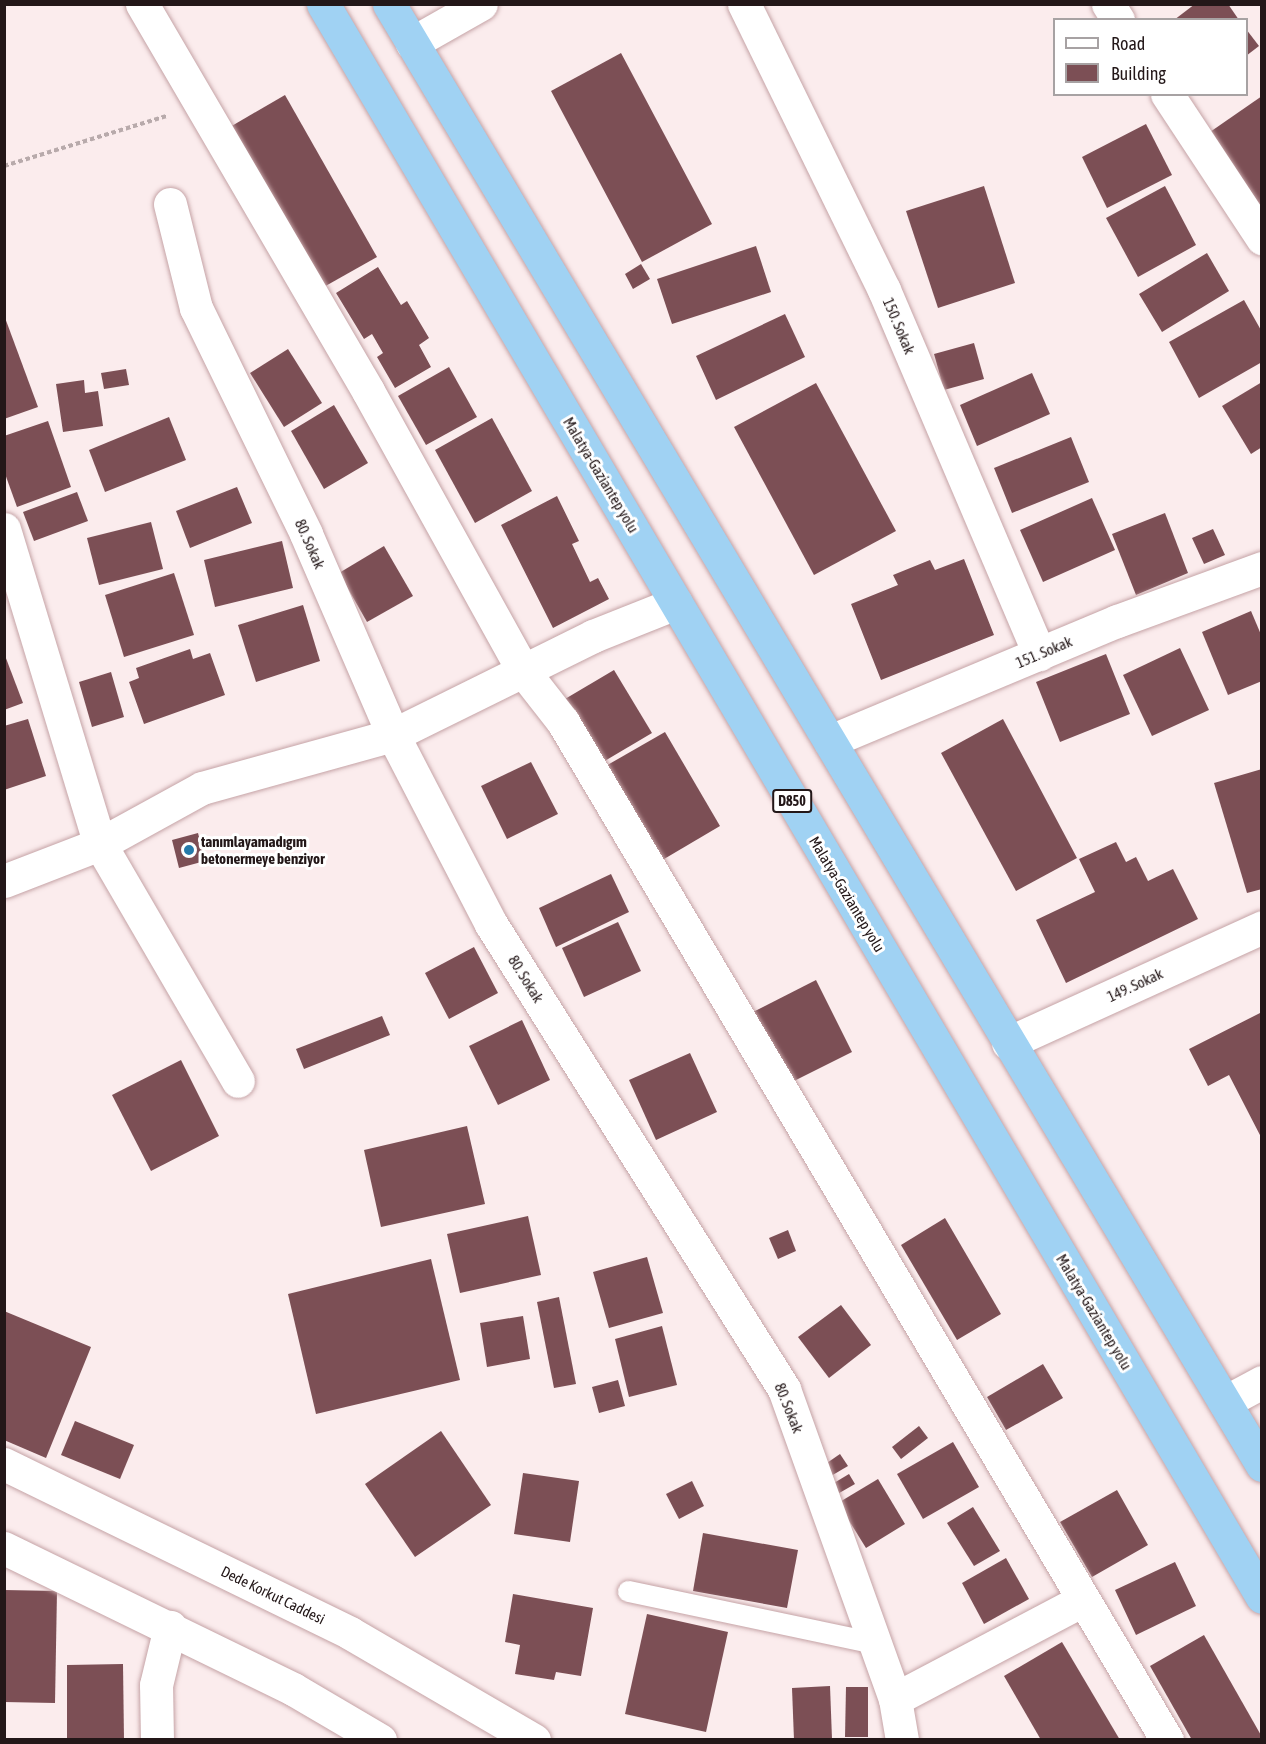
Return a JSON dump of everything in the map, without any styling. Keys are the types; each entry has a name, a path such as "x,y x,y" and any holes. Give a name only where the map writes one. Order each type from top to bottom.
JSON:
{"highway":[{"name":"Malatya-Gaziantep yolu","path":"323,4 1262,1597"},
{"path":"389,4 1262,1465"}],"street":[{"path":"142,4 368,391 524,672 563,722 1165,1739"},
{"path":"412,43 481,4"},
{"name":"150. Sokak","path":"744,4 884,290 1039,654"},
{"path":"1108,4 1117,18"},
{"path":"1168,96 1262,238"},
{"name":"80. Sokak","path":"170,204 196,308 306,534 393,735 491,924 784,1389 895,1699 902,1740"},
{"path":"4,529 100,844 238,1081"},
{"name":"151. Sokak","path":"830,741 1039,654 1262,568"},
{"path":"4,881 100,844 202,788 393,735 593,636 676,603"},
{"name":"149. Sokak","path":"1008,1043 1262,927"},
{"path":"1225,1402 1262,1382"},
{"name":"Dede Korkut Caddesi","path":"4,1464 350,1633 534,1740"},
{"path":"4,1548 170,1627 380,1740"},
{"path":"895,1699 1083,1600"},
{"path":"157,1740 156,1685 170,1627"}],"lane":[{"path":"628,1591 875,1643"}],"path":[{"path":"4,166 200,106"}],"building":[{"path":"1195,4 1228,4 1238,18 1177,18"},
{"path":"1248,32 1259,46 1248,54"},
{"path":"621,53 712,224 642,262 551,91"},
{"path":"285,95 377,257 322,288 230,127"},
{"path":"1262,96 1262,208 1210,132"},
{"path":"1146,124 1172,175 1107,208 1082,157"},
{"path":"984,186 1015,283 938,308 906,211"},
{"path":"1165,186 1196,245 1138,277 1106,218"},
{"path":"756,246 771,292 672,324 657,279"},
{"path":"1207,253 1229,291 1162,332 1139,294"},
{"path":"641,264 650,279 633,289 625,274"},
{"path":"378,267 401,305 407,301 429,338 419,345 431,367 395,388 377,357 383,353 372,334 364,339 336,293"},
{"path":"1244,300 1262,332 1262,362 1199,398 1169,342"},
{"path":"785,314 805,357 716,400 696,356"},
{"path":"4,315 38,407 4,419"},
{"path":"974,343 984,379 944,390 934,354"},
{"path":"288,349 322,403 284,427 250,373"},
{"path":"449,367 477,417 426,445 398,396"},
{"path":"126,369 129,385 104,389 101,373"},
{"path":"1032,373 1050,414 977,446 960,405"},
{"path":"84,380 85,393 98,391 103,426 63,432 56,384"},
{"path":"1262,382 1262,447 1251,454 1222,406"},
{"path":"816,383 896,531 814,575 734,427"},
{"path":"334,405 368,463 324,489 291,431"},
{"path":"169,417 186,460 105,492 89,450"},
{"path":"492,418 532,491 475,523 435,450"},
{"path":"48,421 71,487 17,507 4,471 4,436"},
{"path":"1071,437 1089,482 1012,513 994,468"},
{"path":"237,487 252,523 190,548 176,511"},
{"path":"77,492 88,521 34,541 23,512"},
{"path":"557,496 579,541 572,544 590,582 598,578 609,599 553,628 501,525"},
{"path":"1092,498 1115,550 1043,582 1020,530"},
{"path":"1165,513 1188,573 1136,595 1112,534"},
{"path":"151,522 163,569 99,585 87,538"},
{"path":"1213,529 1225,555 1204,564 1192,538"},
{"path":"282,541 293,588 215,607 204,560"},
{"path":"384,546 413,596 367,622 339,573"},
{"path":"964,559 994,635 881,680 851,604 898,585 893,575 930,560 935,570"},
{"path":"174,573 194,635 124,657 105,595"},
{"path":"303,605 320,661 256,682 238,625"},
{"path":"1251,611 1262,637 1262,681 1228,695 1202,632"},
{"path":"1180,648 1209,710 1152,736 1123,675"},
{"path":"190,649 193,659 210,653 225,695 144,724 129,682 139,678 136,668"},
{"path":"4,653 23,703 4,710"},
{"path":"1106,654 1130,714 1060,742 1036,682"},
{"path":"614,670 652,733 603,762 565,699"},
{"path":"111,672 124,717 92,727 79,682"},
{"path":"28,719 46,776 4,790 4,726"},
{"path":"1003,719 1077,858 1016,891 941,753"},
{"path":"665,732 720,826 659,862 604,767"},
{"path":"531,762 558,814 507,839 481,786"},
{"path":"1262,769 1262,889 1247,893 1214,783"},
{"name":"tanımlayamadıgım betonermeye benziyor","path":"198,833 205,861 179,868 172,840"},
{"path":"1116,842 1126,862 1136,857 1148,881 1173,869 1198,919 1066,983 1036,920 1095,892 1079,859"},
{"path":"611,874 629,912 556,947 539,908"},
{"path":"618,922 641,971 584,997 562,948"},
{"path":"474,947 498,993 449,1019 425,973"},
{"path":"816,980 852,1052 790,1083 753,1012"},
{"path":"1262,1012 1262,1139 1229,1075 1208,1086 1189,1049"},
{"path":"382,1016 390,1035 304,1069 296,1049"},
{"path":"522,1020 550,1080 498,1105 469,1046"},
{"path":"690,1053 717,1112 656,1140 629,1080"},
{"path":"181,1060 219,1136 151,1171 112,1095"},
{"path":"467,1126 485,1204 381,1227 364,1150"},
{"path":"528,1216 541,1275 460,1293 447,1234"},
{"path":"945,1218 1001,1314 957,1340 901,1245"},
{"path":"788,1230 796,1251 778,1259 769,1238"},
{"path":"647,1257 663,1313 609,1328 593,1272"},
{"path":"431,1259 460,1380 316,1414 288,1294"},
{"path":"559,1297 576,1384 554,1388 537,1302"},
{"path":"841,1305 871,1345 829,1378 798,1337"},
{"path":"4,1311 91,1347 46,1458 4,1440"},
{"path":"523,1316 530,1359 487,1367 480,1323"},
{"path":"662,1326 677,1385 629,1397 615,1339"},
{"path":"1043,1364 1063,1398 1006,1430 987,1397"},
{"path":"618,1380 625,1406 599,1413 592,1387"},
{"path":"75,1421 134,1445 120,1479 61,1455"},
{"path":"919,1426 928,1438 901,1459 892,1447"},
{"path":"441,1431 491,1505 415,1557 365,1484"},
{"path":"953,1442 979,1487 923,1519 897,1474"},
{"path":"840,1454 848,1466 831,1476 824,1465"},
{"path":"523,1473 579,1481 570,1542 514,1534"},
{"path":"849,1474 855,1484 834,1496 829,1486"},
{"path":"878,1479 905,1524 866,1548 838,1503"},
{"path":"692,1481 704,1506 679,1519 666,1494"},
{"path":"1117,1490 1148,1545 1092,1577 1060,1522"},
{"path":"973,1507 1000,1551 974,1566 947,1523"},
{"path":"703,1533 798,1550 787,1608 693,1591"},
{"path":"1006,1558 1029,1599 984,1624 962,1583"},
{"path":"1175,1562 1196,1606 1136,1635 1115,1590"},
{"path":"4,1590 57,1591 55,1703 4,1702"},
{"path":"513,1594 593,1608 581,1676 556,1672 554,1680 515,1674 520,1645 505,1642"},
{"path":"647,1614 728,1632 706,1732 625,1714"},
{"path":"1204,1635 1262,1740 1192,1740 1150,1666"},
{"path":"1062,1642 1120,1740 1041,1740 1004,1676"},
{"path":"123,1664 124,1740 67,1740 67,1665"},
{"path":"830,1686 832,1739 794,1740 792,1688"},
{"path":"846,1687 868,1687 868,1737 845,1737"}],"place":[{"name":"tanımlayamadıgım betonermeye benziyor","path":"189,850"}]}
